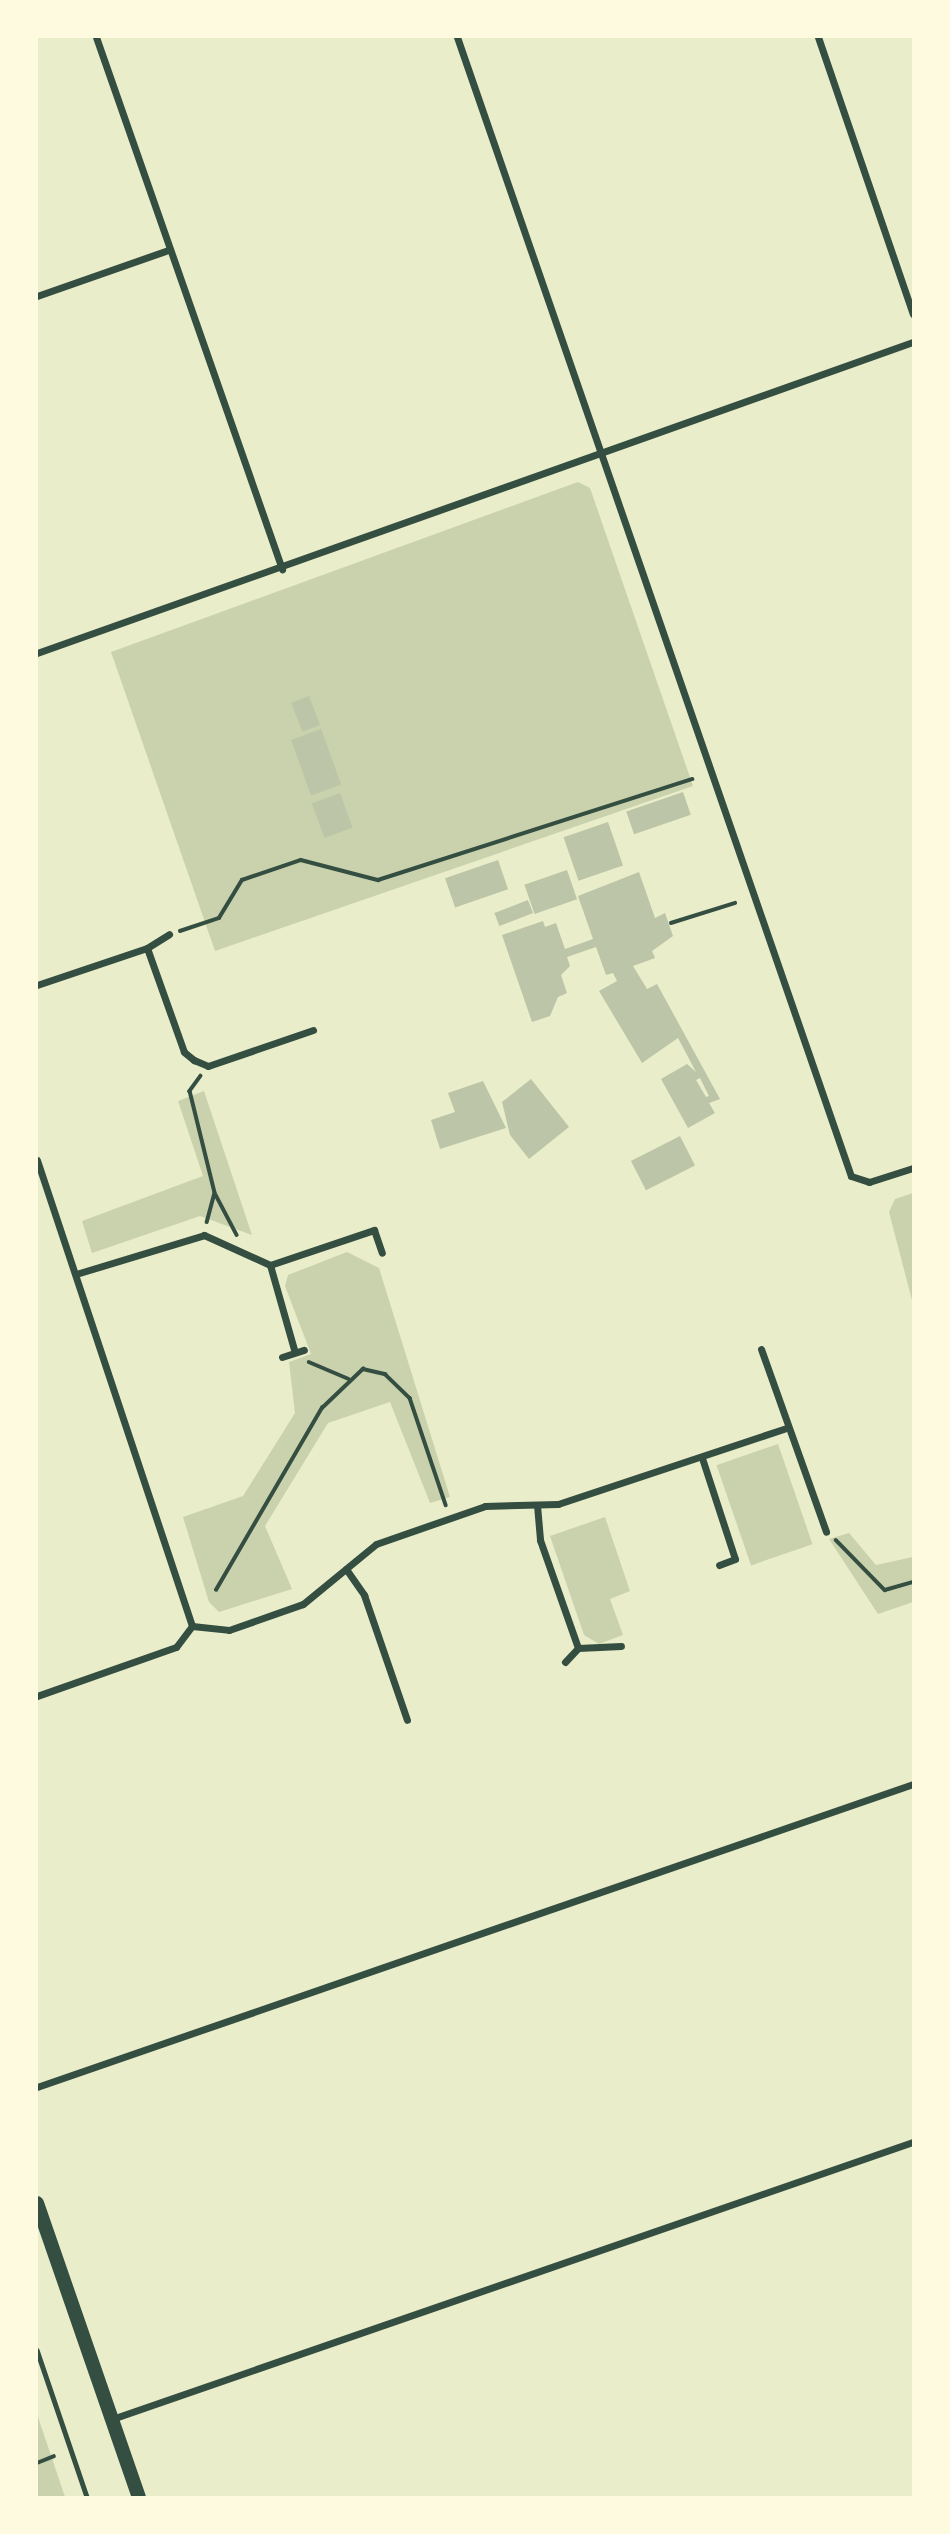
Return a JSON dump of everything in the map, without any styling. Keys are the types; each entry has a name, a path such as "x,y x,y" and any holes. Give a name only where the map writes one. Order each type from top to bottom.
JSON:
{"main road":[{"path":"37,2203 139,2497"}],"street":[{"path":"96,37 168,250 282,569"},
{"path":"457,37 598,450 852,1176 860,1181 913,1168"},
{"path":"818,37 913,314"},
{"path":"37,296 168,250"},
{"path":"37,653 282,569 598,450 913,342"},
{"path":"37,985 147,948 169,934"},
{"path":"147,948 184,1052 208,1066 313,1030"},
{"path":"37,1160 192,1626"},
{"path":"270,1265 374,1230 382,1253"},
{"path":"76,1274 204,1235 245,1249 270,1265 294,1349"},
{"path":"282,1357 294,1349 303,1350"},
{"path":"761,1349 786,1428 826,1532"},
{"path":"192,1626 229,1630 303,1604 376,1544 451,1517 501,1503 537,1506 702,1458 786,1428"},
{"path":"702,1458 735,1559 719,1565"},
{"path":"537,1506 540,1540 578,1648"},
{"path":"346,1570 364,1595 407,1720"},
{"path":"37,1696 176,1647 192,1626"},
{"path":"565,1662 578,1648 621,1646"},
{"path":"37,2087 913,1784"},
{"path":"112,2420 913,2142"}],"lane":[{"path":"37,2350 87,2497"}],"path":[{"path":"169,934 219,918 242,880 301,860 378,880 692,779"},
{"path":"671,923 735,903"},
{"path":"208,1066 190,1091 215,1193 245,1249"},
{"path":"204,1235 215,1193"},
{"path":"294,1349 316,1368 349,1379"},
{"path":"216,1590 323,1408 349,1379 372,1368 401,1385 451,1517"},
{"path":"826,1532 885,1590 913,1582"},
{"path":"37,2463 54,2456"}],"green space":[{"path":"578,482 590,488 693,786 215,951 111,652"},
{"path":"204,1091 252,1235 200,1216 92,1253 82,1221 203,1176 178,1101"},
{"path":"913,1193 913,1304 889,1212 895,1199"},
{"path":"347,1252 379,1268 450,1497 430,1503 390,1402 328,1423 265,1526 292,1589 219,1612 209,1602 183,1517 243,1496 295,1413 289,1362 311,1354 285,1286 288,1275"},
{"path":"778,1444 813,1544 751,1565 717,1465"},
{"path":"605,1517 630,1591 610,1599 623,1635 599,1644 584,1635 550,1536"},
{"path":"849,1533 876,1565 913,1557 913,1602 878,1614 829,1539"},
{"path":"37,2414 65,2497 37,2497"}],"building":[{"path":"309,696 320,725 302,732 291,703"},
{"path":"321,729 341,784 311,795 291,740"},
{"path":"683,792 691,815 634,834 626,812"},
{"path":"340,793 353,828 324,838 312,803"},
{"path":"608,822 623,865 579,881 564,837"},
{"path":"498,860 508,889 455,908 445,878"},
{"path":"567,870 577,899 535,914 524,885"},
{"path":"639,872 655,918 665,913 673,936 652,951 655,958 633,966 647,989 657,984 720,1099 709,1103 715,1113 688,1128 661,1079 687,1064 696,1072 678,1038 642,1063 599,991 617,981 613,973 606,975 596,947 567,957 570,966 561,975 567,993 558,997 550,1016 532,1022 502,935 543,921 545,927 556,923 565,949 593,939 578,896","holes":["700,1078 709,1096 706,1097 696,1080"]},
{"path":"528,900 533,913 499,926 494,913"},
{"path":"531,1079 569,1127 529,1159 510,1135 502,1102"},
{"path":"483,1081 506,1128 440,1149 431,1120 455,1112 448,1093"},
{"path":"680,1136 695,1165 646,1190 631,1161"}]}
